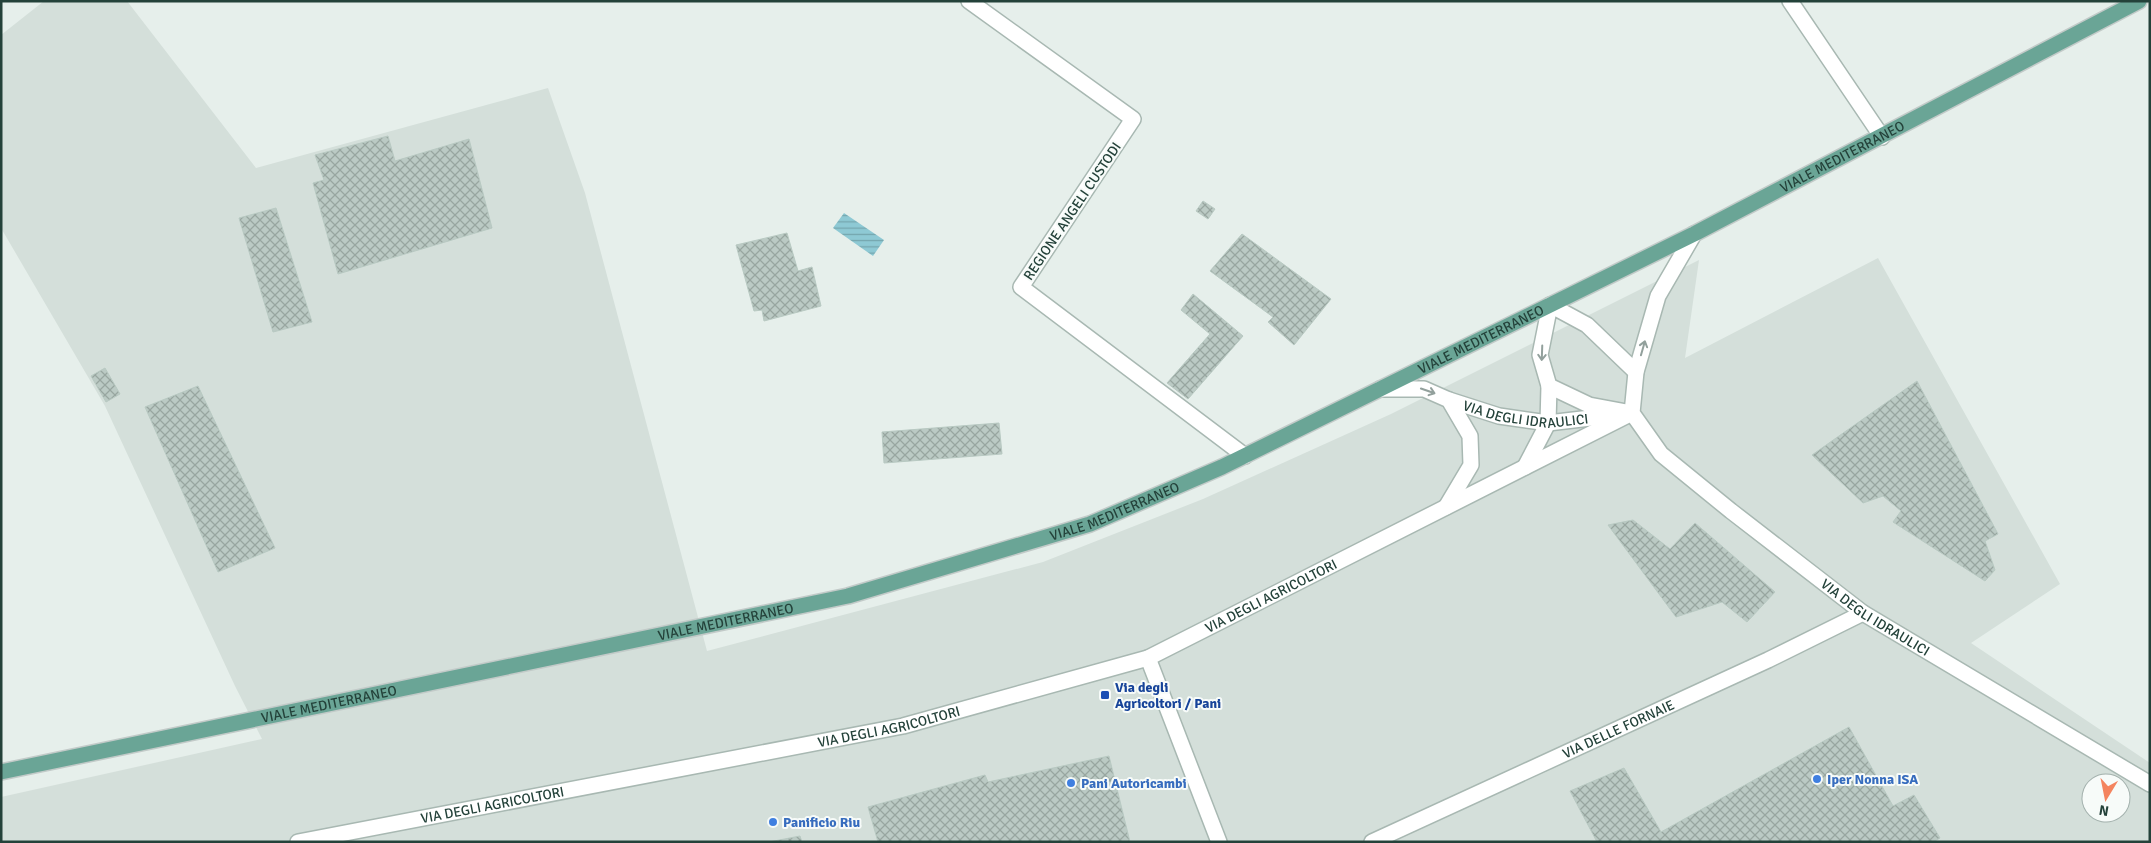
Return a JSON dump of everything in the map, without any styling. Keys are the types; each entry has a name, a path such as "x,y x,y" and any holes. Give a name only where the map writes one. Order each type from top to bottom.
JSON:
{"main road":[{"name":"VIALE MEDITERRANEO","path":"1,772 848,596 1090,524 1245,456 1694,234 2139,1"}],"street":[{"name":"REGIONE ANGELI CUSTODI","path":"969,1 1133,119 1021,287 1245,456"},
{"path":"1790,1 1882,137"},
{"path":"1632,413 1636,372 1658,296 1694,234"},
{"path":"1550,305 1588,326 1636,372"},
{"name":"VIA DEGLI IDRAULICI","path":"1550,305 1540,355 1549,386 1589,406 1632,413 1661,454 1863,613 2150,784"},
{"path":"1525,466 1548,423 1549,386"},
{"path":"1380,389 1424,389 1450,400 1470,436 1471,465 1446,507"},
{"name":"VIA DEGLI IDRAULICI","path":"1450,400 1499,416 1548,423 1632,413"},
{"name":"VIA DEGLI AGRICOLTORI","path":"298,842 903,726 1148,658 1632,413"},
{"name":"VIA DELLE FORNAIE","path":"1372,842 1768,660 1863,613"},
{"path":"1148,658 1219,842"}],"shaded area":[{"path":"44,1 127,1 256,168 548,88 585,193 707,651 1043,562 1203,499 1391,414 1699,260 1685,358 1878,258 2060,584 1971,643 2150,763 2150,842 1,842 1,797 262,739 235,686 105,406 1,228 1,35"}],"water":[{"path":"844,213 884,240 873,256 833,228"}],"building":[{"path":"388,136 395,161 469,139 492,228 338,274 313,183 324,180 315,155"},
{"path":"1203,201 1215,209 1208,219 1196,211"},
{"path":"276,208 312,322 273,332 239,218"},
{"path":"787,233 798,271 812,267 821,306 764,321 762,310 754,311 736,245"},
{"path":"1242,234 1331,299 1294,345 1268,322 1273,317 1210,271"},
{"path":"1193,294 1243,336 1188,399 1167,383 1210,334 1181,310"},
{"path":"105,368 120,394 106,402 91,376"},
{"path":"1917,381 1998,534 1985,541 1995,570 1985,581 1893,522 1901,511 1883,496 1863,503 1812,455"},
{"path":"198,386 275,548 218,572 145,407"},
{"path":"999,423 1002,454 884,463 882,432"},
{"path":"1633,520 1670,549 1695,523 1775,592 1747,622 1722,602 1676,617 1608,525"},
{"name":"Iper Nonna ISA","path":"1849,727 1893,806 1914,795 1940,838 1933,842 1597,842 1570,791 1624,768 1661,832"},
{"path":"1109,756 1130,842 878,842 868,807 985,775 988,782"},
{"path":"800,836 802,842 769,842"}],"place":[{"name":"Via degli Agricoltori / Pani","path":"1105,695"},
{"name":"Iper Nonna ISA","path":"1817,779"},
{"name":"Pani Autoricambi","path":"1071,783"},
{"name":"Panificio Riu","path":"773,822"}]}
